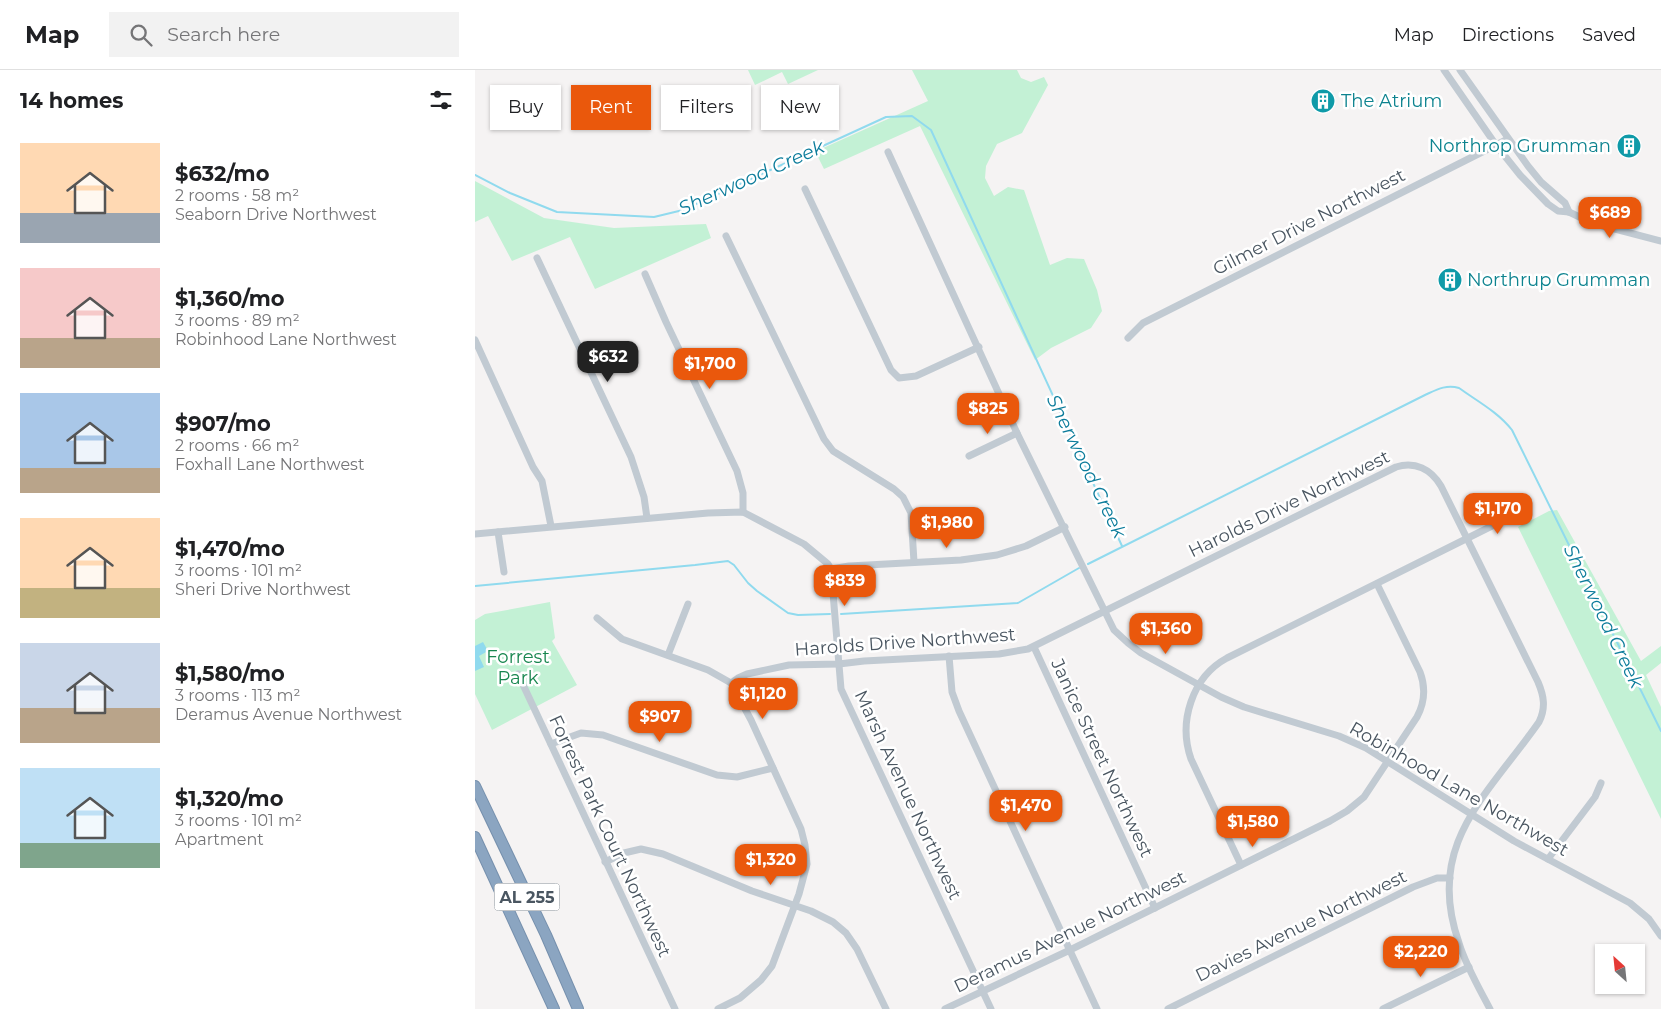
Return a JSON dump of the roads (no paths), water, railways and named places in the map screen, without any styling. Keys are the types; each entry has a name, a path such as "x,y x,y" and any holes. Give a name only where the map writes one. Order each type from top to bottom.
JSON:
{"highway":[{"name":"AL 255","path":"475,786 578,1009"},
{"name":"AL 255","path":"475,838 554,1009"}],"street":[{"path":"1444,70 1496,145 1533,190 1558,211 1569,212 1592,223 1661,241"},
{"path":"1460,70 1541,182 1565,203 1569,212"},
{"name":"Gilmer Drive Northwest","path":"1128,338 1143,323 1509,139"},
{"name":"Robinhood Lane Northwest","path":"888,152 1017,433 1065,527 1104,612 1115,630 1127,643 1150,658 1243,707 1348,739 1388,762 1470,815 1634,905 1649,919 1661,936"},
{"path":"805,189 891,370 899,378 916,376 979,347"},
{"path":"726,236 823,439 833,451 894,489 903,497 911,513 914,562"},
{"path":"537,258 631,457 644,497 647,518"},
{"path":"645,274 737,471 743,493 743,512"},
{"path":"475,340 533,467 542,482 551,526"},
{"path":"969,456 1017,433"},
{"name":"Harolds Drive Northwest","path":"731,683 747,674 782,665 839,664 1006,654 1034,647 1401,466 1417,466 1427,470 1441,486 1538,682 1543,697 1544,706 1539,722 1470,815 1454,852 1449,896 1451,917 1458,942 1490,1009"},
{"path":"475,534 647,518 743,512 804,544 828,564 831,569 849,566 978,558 1004,554 1026,546 1065,527"},
{"path":"1241,866 1191,758 1187,744 1187,716 1199,685 1221,661 1520,512"},
{"path":"498,532 504,572"},
{"name":"Marsh Avenue Northwest","path":"831,569 841,689 991,1009"},
{"name":"Deramus Avenue Northwest","path":"945,1009 1241,866 1347,811 1364,797 1420,712 1424,701 1424,689 1420,672 1377,584"},
{"path":"668,656 688,604"},
{"path":"597,618 622,639 708,670 731,683 751,720 793,809 805,845 807,864 772,966 761,980 740,998 718,1009"},
{"name":"Janice Street Northwest","path":"1034,647 1155,908"},
{"path":"949,656 952,692 959,711 1097,1009"},
{"name":"Forrest Park Court Northwest","path":"518,674 675,1009"},
{"path":"551,744 581,733 603,735 717,775 737,777 773,768"},
{"path":"1548,859 1595,796 1601,783"},
{"path":"605,862 623,853 641,849 663,854 752,891 811,911 833,922 846,934 857,949 886,1009"},
{"name":"Davies Avenue Northwest","path":"1167,1009 1419,884 1437,878 1450,878"},
{"path":"1383,1009 1469,967"}],"water":[{"path":"483,642 488,651 479,656 484,667 475,671 475,646"}],"waterway":[{"name":"Sherwood Creek","path":"475,175 510,193 557,212 654,217 683,210 886,117 912,116 931,130 1122,546"},
{"name":"Sherwood Creek","path":"1088,564 1425,395 1445,387 1459,388 1494,412 1512,430 1661,731"},
{"path":"475,586 728,561 734,565 757,591 788,613 798,615 830,614"},
{"path":"841,614 1018,603 1079,568"}],"place":[{"name":"The Atrium","path":"1323,101"},
{"name":"Northrop Grumman","path":"1629,146"},
{"name":"Northrup Grumman","path":"1450,280"}],"park label":[{"name":"Forrest Park","path":"518,667"}]}
